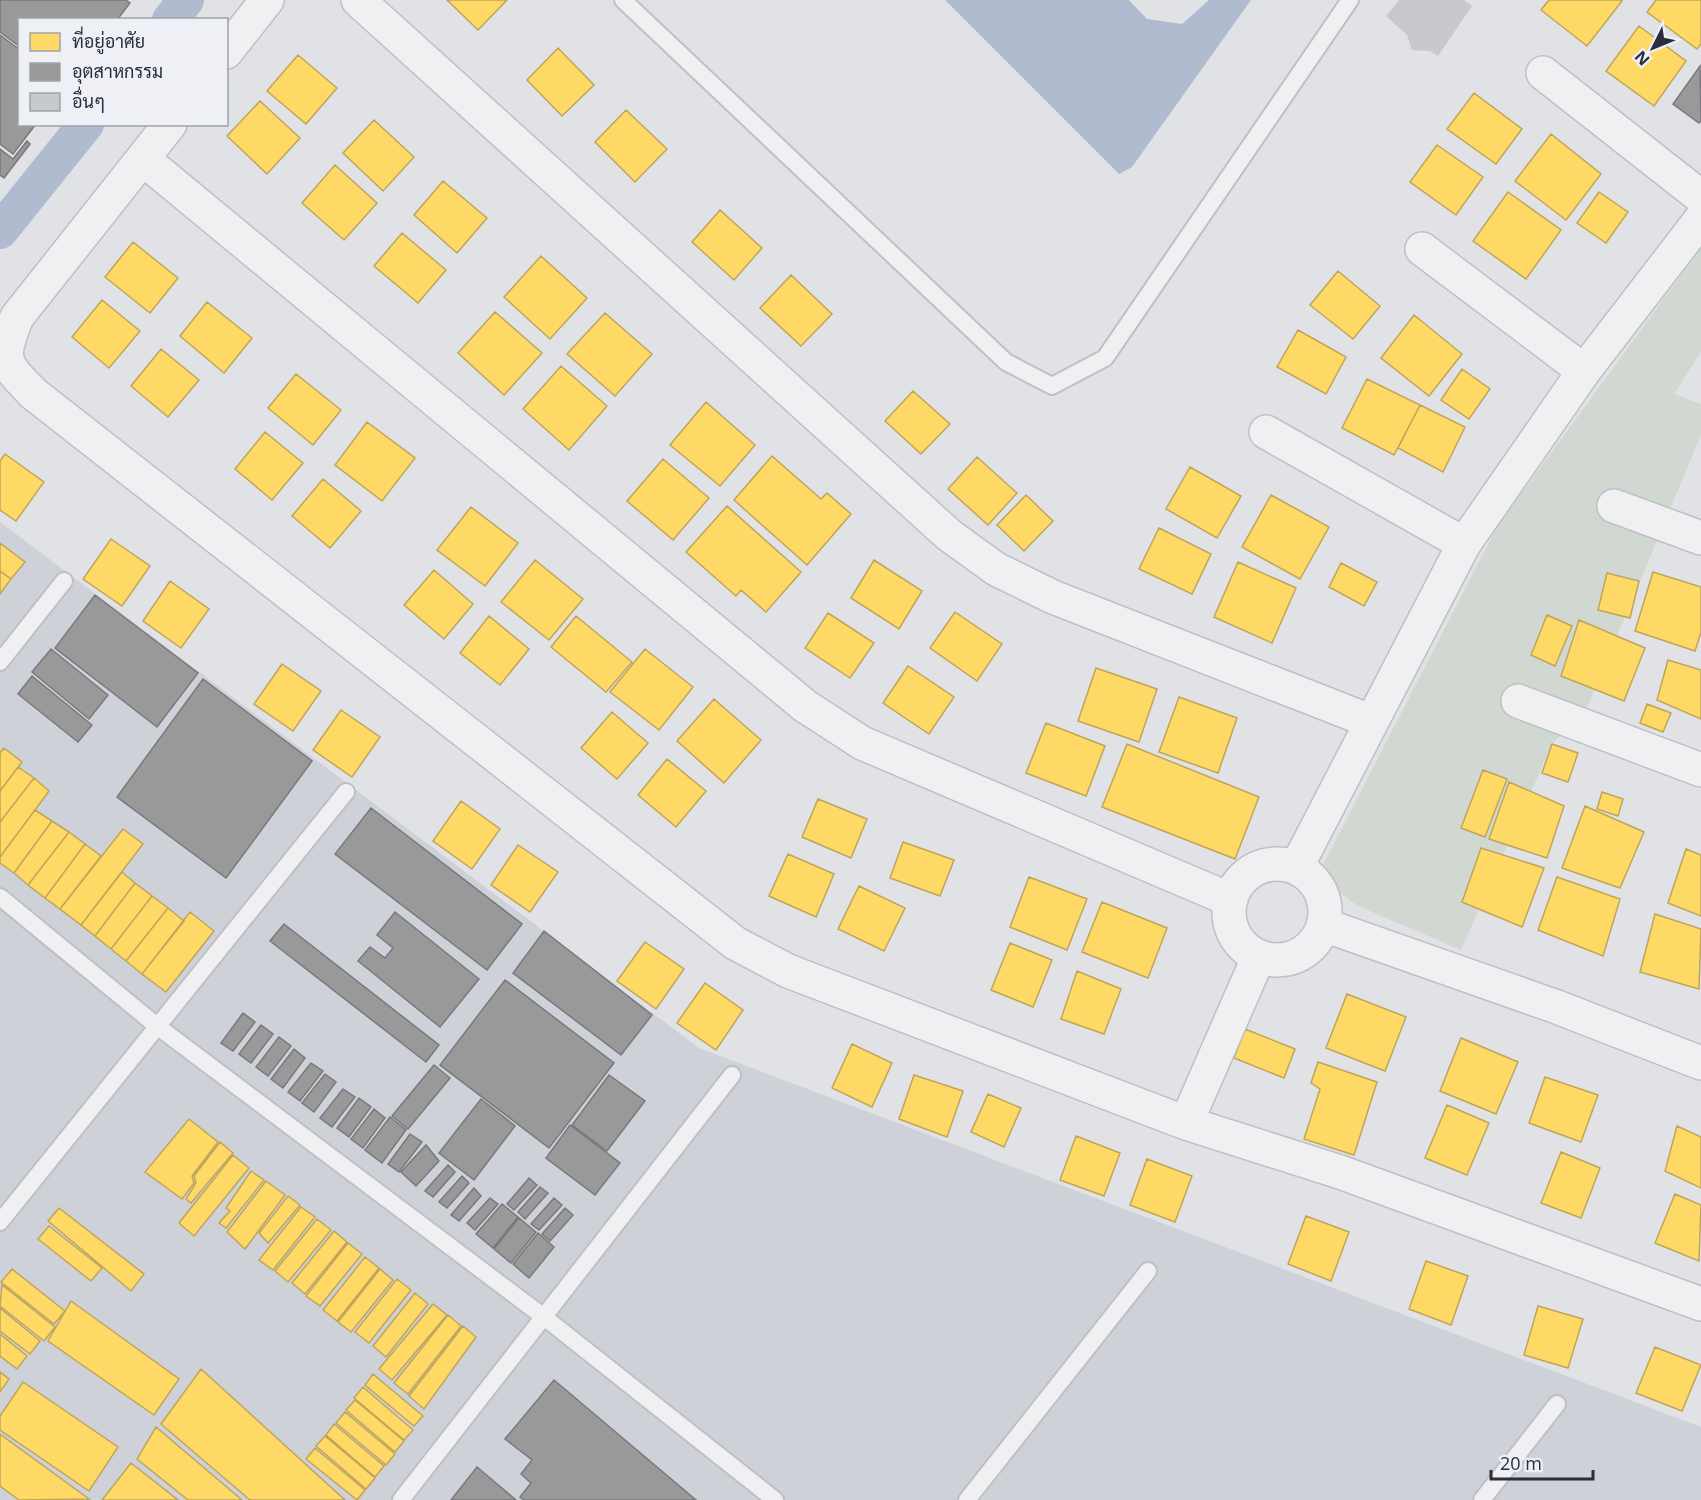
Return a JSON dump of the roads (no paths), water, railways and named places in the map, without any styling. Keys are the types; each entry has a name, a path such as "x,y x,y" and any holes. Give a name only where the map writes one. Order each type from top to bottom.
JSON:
{"street":[{"path":"228,49 267,0"},
{"path":"357,0 949,535 996,569 1053,597 1370,721"},
{"path":"1543,73 1701,198"},
{"path":"168,126 17,317 3,339 1,353 7,368 34,394 735,943 788,971 1186,1123 1340,1172 1701,1304"},
{"path":"143,159 805,706 862,743 1231,900"},
{"path":"1297,866 1370,721 1464,544 1584,371 1701,219"},
{"path":"1422,249 1584,371"},
{"path":"1266,432 1464,544"},
{"path":"1614,506 1701,538"},
{"path":"1518,701 1701,770"},
{"path":"1266,864 1297,866 1318,887 1325,906 1324,926 1314,944 1299,956 1279,960 1259,956 1242,945 1232,928 1231,900 1234,889 1248,873 1266,864"},
{"path":"1324,926 1557,1007 1701,1063"},
{"path":"1186,1123 1259,956"}],"lane":[{"path":"622,0 1006,362 1052,386 1105,358 1350,0"},
{"path":"0,662 64,580"},
{"path":"0,1222 346,792"},
{"path":"0,897 157,1026 544,1317 775,1500"},
{"path":"400,1500 732,1075"},
{"path":"967,1500 1148,1271"},
{"path":"1482,1500 1557,1404"}],"water":[{"path":"945,0 1129,0 1147,19 1182,24 1209,0 1251,0 1132,167 1119,174"}],"waterway":[{"path":"172,18 186,0"},
{"path":"0,231 84,126"}]}
